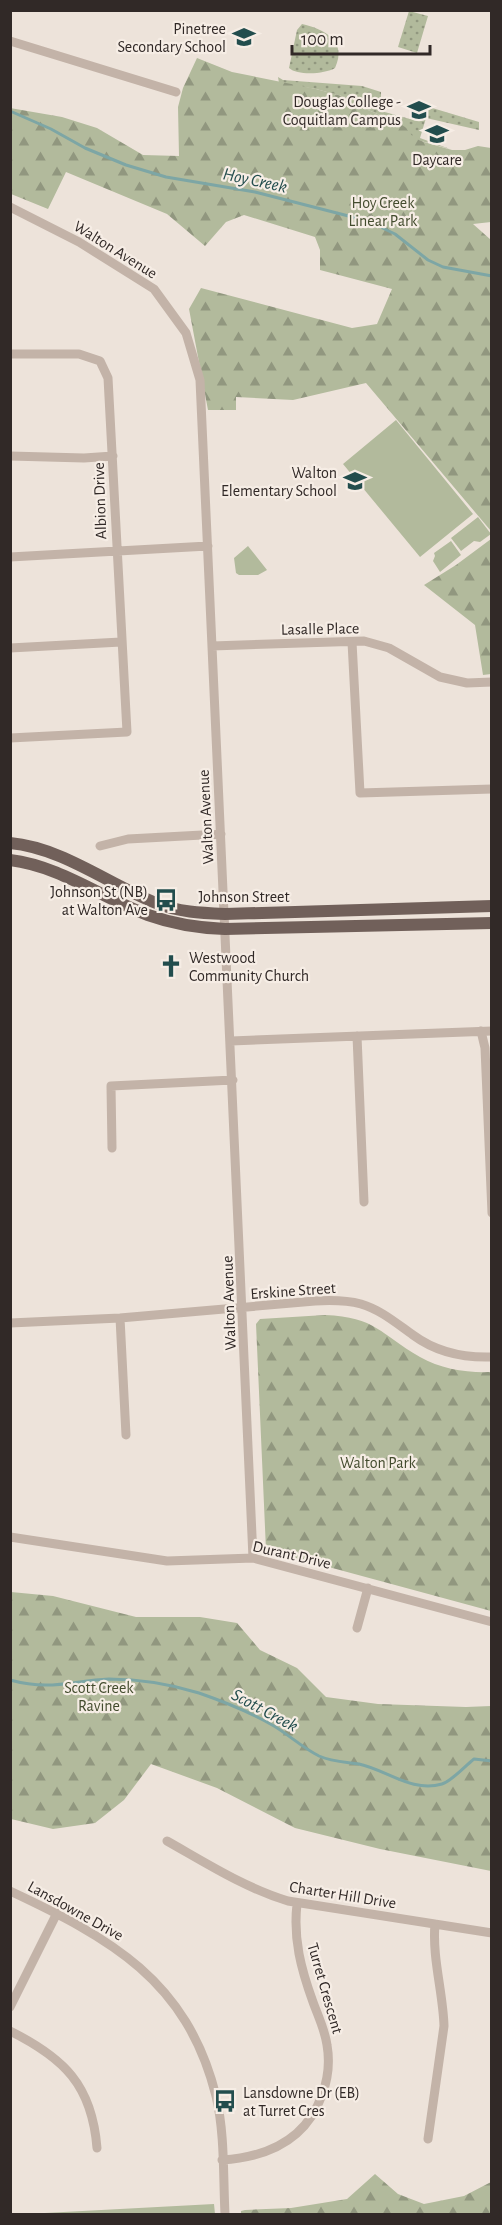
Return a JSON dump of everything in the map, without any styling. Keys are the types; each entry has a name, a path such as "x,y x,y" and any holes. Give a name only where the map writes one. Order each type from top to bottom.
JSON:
{"main road":[{"name":"Johnson Street","path":"10,843 25,844 50,852 157,904 190,913 225,914 492,906"},
{"name":"Johnson Street","path":"10,860 38,866 148,915 192,927 225,929 492,923"}],"street":[{"path":"10,42 176,92"},
{"name":"Walton Avenue","path":"11,207 79,242 154,289 186,333 200,380 253,1558"},
{"name":"Albion Drive","path":"10,354 80,354 100,361 108,378 127,732 10,738"},
{"path":"10,456 84,458 113,456"},
{"path":"10,557 208,546"},
{"name":"Lasalle Place","path":"212,646 364,641 389,648 440,677 467,683 492,682"},
{"path":"10,648 121,642"},
{"path":"352,642 360,793 492,789"},
{"path":"100,846 128,839 221,834"},
{"path":"481,1031 485,1048 492,1213"},
{"path":"231,1041 492,1031"},
{"path":"357,1036 364,1202"},
{"path":"112,1148 111,1086 233,1080"},
{"name":"Erskine Street","path":"10,1323 120,1318 315,1301 347,1302 362,1305 385,1315 415,1337 439,1349 467,1357 492,1357"},
{"path":"120,1318 126,1435"},
{"name":"Durant Drive","path":"10,1537 167,1561 253,1558 492,1622"},
{"path":"357,1628 368,1588"},
{"name":"Charter Hill Drive","path":"167,1841 247,1885 297,1904 492,1934"},
{"name":"Lansdowne Drive","path":"10,1891 100,1936 156,1982 182,2017 204,2061 216,2097 225,2214"},
{"name":"Turret Crescent","path":"222,2160 260,2155 290,2141 299,2134 313,2115 325,2089 328,2073 327,2045 299,1961 296,1940 297,1904"},
{"path":"10,2007 57,1913"},
{"path":"428,2139 444,2026 434,1947 435,1924"},
{"path":"10,2031 50,2053 72,2076 89,2107 97,2148"}],"green space":[{"path":"409,11 428,16 417,53 398,47"},
{"path":"302,24 318,29 332,38 338,50 335,68 312,73 293,71 289,68 297,30"},
{"name":"Hoy Creek Linear Park","path":"197,58 232,72 349,98 368,110 397,122 405,127 414,138 424,142 452,150 465,150 478,146 491,148 491,222 473,224 491,240 491,531 366,383 293,400 236,397 236,410 208,410 189,309 201,288 352,328 377,324 392,289 320,270 320,250 315,237 244,215 226,222 205,246 167,214 66,172 48,209 11,194 10,108 62,117 97,128 143,155 179,156 178,107 183,88"},
{"path":"278,77 283,80 362,86 381,92 381,111 410,119 419,104 479,122 479,130 426,118 420,138 450,149 414,139 397,122 368,110 349,98 316,89 279,83"},
{"path":"396,420 473,514 420,557 343,464"},
{"path":"478,517 491,534 480,542 474,541 461,551 451,538"},
{"path":"491,539 491,674 483,675 475,625 424,585"},
{"path":"451,541 461,555 440,572 433,561 434,553"},
{"path":"248,546 267,570 258,575 236,573 234,558"},
{"name":"Walton Park","path":"342,1316 367,1323 420,1357 437,1365 464,1371 491,1372 491,1611 266,1550 256,1324 260,1319"},
{"name":"Scott Creek Ravine","path":"11,1592 53,1596 136,1617 200,1617 237,1623 260,1650 297,1668 326,1697 378,1704 491,1706 491,1871 380,1849 295,1828 217,1788 151,1764 124,1800 95,1823 53,1829 11,1819"},
{"path":"375,2174 398,2194 424,2204 464,2196 491,2182 491,2214 241,2214 241,2211 245,2210 291,2208 347,2199"},
{"path":"214,2204 215,2214 26,2214"}],"waterway":[{"name":"Hoy Creek","path":"10,111 51,129 85,148 126,165 166,177 255,192 368,221 395,234 428,260 443,267 492,276"},
{"name":"Scott Creek","path":"10,1680 49,1685 121,1679 188,1690 256,1716 319,1756 334,1761 359,1764 420,1786 442,1784 454,1777 474,1759 492,1761"}],"place":[{"name":"Pinetree Secondary School","path":"244,37"},
{"name":"Douglas College - Coquitlam Campus","path":"419,110"},
{"name":"Daycare","path":"437,134"},
{"name":"Walton Elementary School","path":"355,481"},
{"name":"Johnson St (NB) at Walton Ave","path":"166,900"},
{"name":"Westwood Community Church","path":"171,966"},
{"name":"Lansdowne Dr (EB) at Turret Cres","path":"225,2101"}]}
